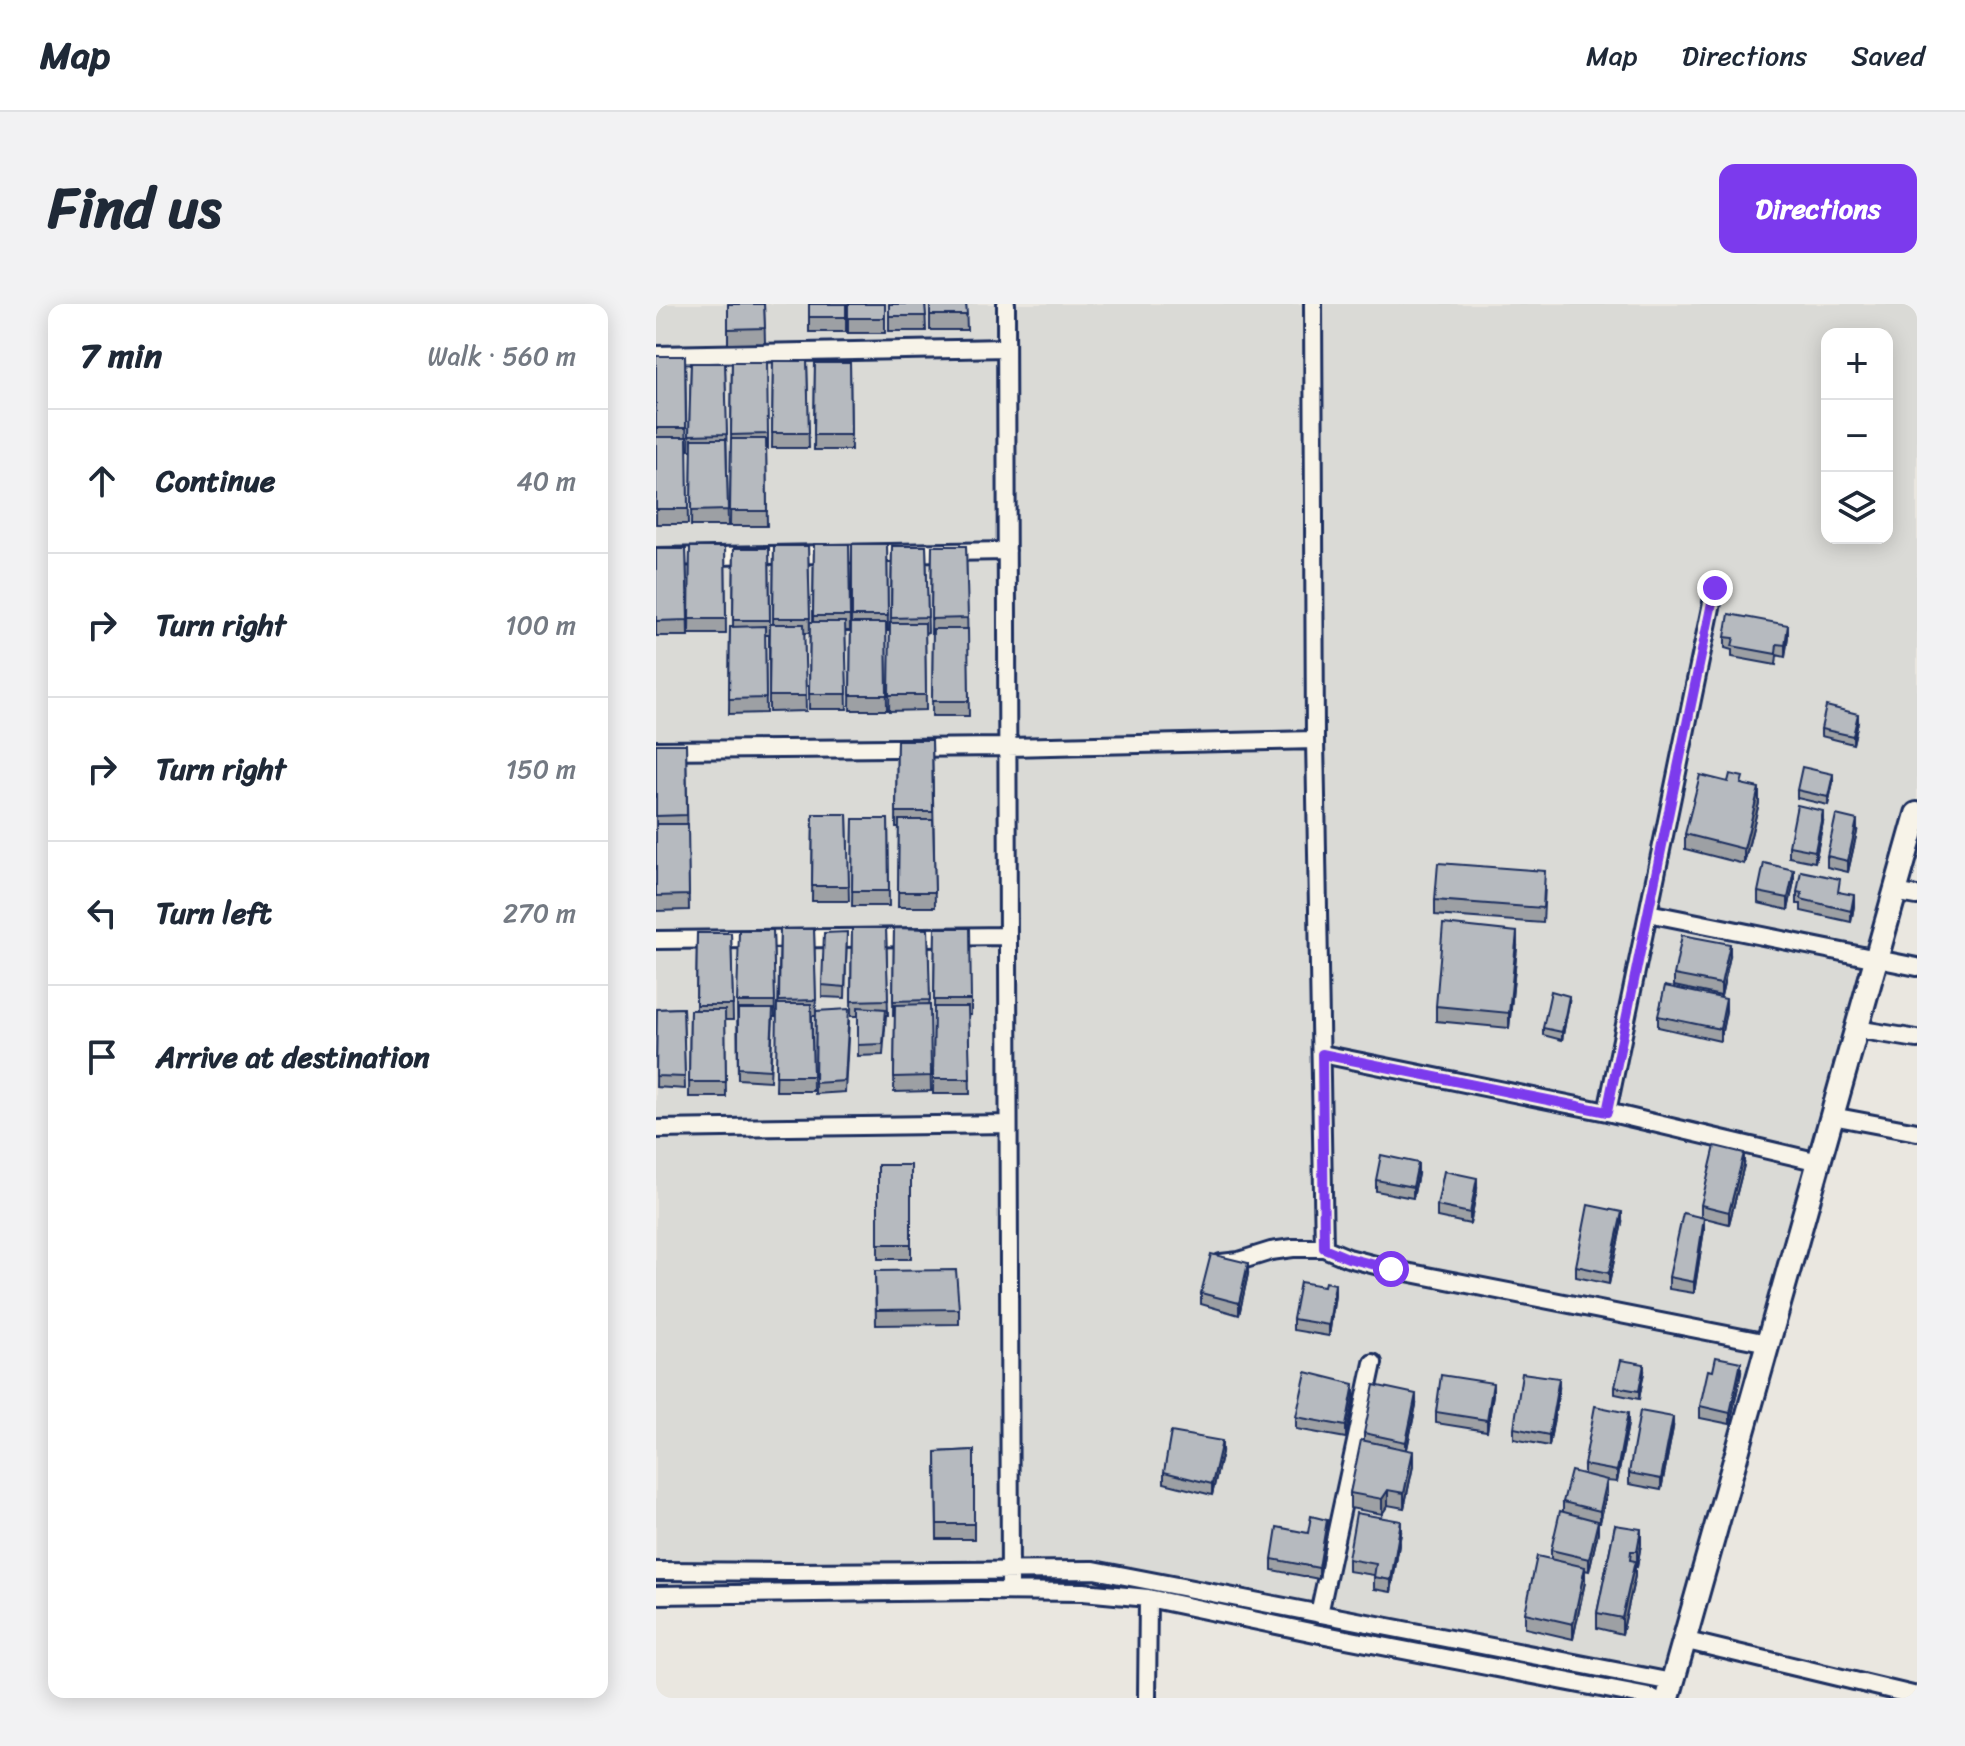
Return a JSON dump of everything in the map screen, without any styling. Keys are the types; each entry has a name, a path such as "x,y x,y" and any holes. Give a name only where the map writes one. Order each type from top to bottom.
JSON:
{"main road":[{"path":"1670,1690 1916,820"}],"street":[{"path":"1006,304 1010,1591"},
{"path":"1313,304 1315,740 1324,1248"},
{"path":"656,355 1006,348"},
{"path":"656,557 1007,551"},
{"path":"1607,1112 1715,588"},
{"path":"656,750 1315,740"},
{"path":"1894,892 1917,896"},
{"path":"1648,913 1917,967"},
{"path":"656,940 1008,936"},
{"path":"1856,1029 1917,1039"},
{"path":"1322,1054 1607,1112 1819,1162"},
{"path":"1832,1116 1917,1132"},
{"path":"656,1129 1008,1124"},
{"path":"1221,1263 1271,1251 1324,1248 1391,1269 1768,1343"},
{"path":"1319,1614 1373,1363"},
{"path":"656,1571 1094,1570 1319,1614 1670,1690"},
{"path":"656,1595 1010,1591 1083,1592 1148,1598 1653,1698"},
{"path":"1147,1698 1148,1598"},
{"path":"1684,1641 1917,1696"}],"shaded area":[{"path":"656,304 1917,304 1917,817 1670,1690 1133,1598 656,1587"}],"building":[{"path":"728,304 764,304 765,328 728,329"},
{"path":"809,304 846,304 846,317 809,317"},
{"path":"848,304 885,304 885,318 848,318"},
{"path":"889,304 925,304 926,316 889,316"},
{"path":"930,304 966,304 967,315 930,315"},
{"path":"656,356 685,356 686,428 656,428"},
{"path":"773,361 807,361 809,433 772,433"},
{"path":"732,362 767,362 768,434 731,435"},
{"path":"691,363 725,363 727,434 689,435"},
{"path":"815,363 850,363 851,435 814,435"},
{"path":"656,437 687,437 688,509 656,509"},
{"path":"692,439 726,439 728,510 691,511"},
{"path":"731,439 766,439 767,511 730,511"},
{"path":"814,544 849,544 850,616 813,616"},
{"path":"852,544 887,544 888,616 852,616"},
{"path":"774,546 808,546 810,618 773,618"},
{"path":"892,546 926,546 928,617 891,618"},
{"path":"932,546 966,546 968,618 931,619"},
{"path":"690,547 725,547 726,619 689,619"},
{"path":"734,548 769,548 770,620 733,620"},
{"path":"656,549 686,549 688,620 656,621"},
{"path":"1729,614 1788,625 1785,645 1777,644 1776,654 1732,646 1734,638 1725,637"},
{"path":"810,622 845,622 847,694 809,694"},
{"path":"851,623 886,623 887,695 850,695"},
{"path":"890,623 925,623 926,695 889,695"},
{"path":"770,624 804,624 806,696 769,696"},
{"path":"765,626 766,698 729,699 730,627"},
{"path":"933,629 968,629 969,701 932,701"},
{"path":"1826,706 1858,714 1853,736 1821,729"},
{"path":"897,740 932,740 933,812 896,812"},
{"path":"656,744 686,744 687,815 656,816"},
{"path":"1802,767 1833,774 1828,797 1797,790"},
{"path":"1730,774 1743,777 1741,784 1759,788 1744,849 1685,834 1700,775 1728,782"},
{"path":"1797,805 1823,811 1815,851 1789,846"},
{"path":"813,814 847,814 849,886 812,886"},
{"path":"1836,815 1857,820 1848,861 1827,856"},
{"path":"853,819 888,819 889,891 852,891"},
{"path":"899,820 933,820 935,892 898,892"},
{"path":"656,824 688,824 689,895 656,896"},
{"path":"1438,863 1545,871 1543,908 1435,900"},
{"path":"1764,863 1794,870 1788,898 1758,892"},
{"path":"1801,871 1840,879 1838,892 1854,895 1851,911 1801,899 1802,893 1797,892"},
{"path":"1443,924 1517,932 1509,1013 1436,1006"},
{"path":"852,928 886,928 888,1000 851,1001"},
{"path":"894,928 928,929 930,1000 893,1001"},
{"path":"935,928 970,928 971,1000 934,1000"},
{"path":"780,929 814,929 816,1000 779,1001"},
{"path":"739,930 773,930 775,1002 737,1002"},
{"path":"847,932 845,987 822,985 824,933"},
{"path":"697,933 731,933 733,1005 696,1005"},
{"path":"1682,935 1730,944 1721,984 1674,975"},
{"path":"1665,986 1726,999 1720,1029 1658,1016"},
{"path":"1551,991 1569,996 1562,1032 1543,1028"},
{"path":"777,1004 811,1004 813,1076 776,1076"},
{"path":"930,1004 931,1076 894,1077 895,1005"},
{"path":"858,1007 886,1009 883,1044 858,1045"},
{"path":"934,1007 968,1007 970,1079 933,1079"},
{"path":"683,1008 685,1077 656,1076 657,1009"},
{"path":"738,1009 773,1009 770,1070 738,1068"},
{"path":"849,1009 845,1081 815,1083 816,1011"},
{"path":"690,1010 725,1010 726,1082 689,1082"},
{"path":"1715,1146 1744,1153 1729,1212 1701,1205"},
{"path":"1381,1155 1418,1163 1413,1187 1376,1180"},
{"path":"878,1165 911,1165 911,1244 878,1244"},
{"path":"1444,1171 1477,1178 1470,1213 1437,1206"},
{"path":"1588,1205 1622,1212 1609,1273 1576,1266"},
{"path":"1683,1213 1704,1218 1694,1282 1669,1277"},
{"path":"1211,1254 1248,1263 1239,1303 1201,1293"},
{"path":"956,1270 959,1309 876,1310 875,1271"},
{"path":"1300,1282 1324,1286 1325,1282 1335,1284 1329,1325 1293,1319"},
{"path":"1716,1357 1741,1362 1730,1413 1700,1406 1708,1370 1713,1371"},
{"path":"1621,1360 1644,1364 1639,1391 1615,1387"},
{"path":"1306,1372 1354,1384 1346,1426 1296,1417"},
{"path":"1522,1373 1559,1378 1549,1435 1514,1428"},
{"path":"1441,1375 1493,1383 1487,1420 1436,1412"},
{"path":"1374,1385 1416,1394 1406,1442 1364,1433"},
{"path":"1595,1406 1628,1413 1617,1471 1584,1465"},
{"path":"1640,1411 1673,1417 1661,1479 1629,1473"},
{"path":"1171,1432 1222,1441 1212,1484 1164,1472"},
{"path":"1361,1440 1413,1451 1404,1493 1388,1490 1382,1499 1350,1493"},
{"path":"974,1450 974,1524 937,1524 936,1452"},
{"path":"1571,1471 1607,1480 1600,1511 1563,1502"},
{"path":"1560,1511 1598,1521 1589,1559 1551,1550"},
{"path":"1356,1513 1401,1521 1391,1580 1374,1577 1376,1564 1348,1559"},
{"path":"1311,1516 1327,1520 1319,1568 1272,1559 1277,1527 1308,1533"},
{"path":"1615,1525 1641,1529 1637,1551 1631,1551 1630,1560 1635,1561 1622,1618 1597,1613"},
{"path":"1537,1556 1585,1567 1573,1624 1525,1613"}],"route":[{"path":"1391,1269 1324,1248 1322,1054 1607,1112 1715,588"}]}
